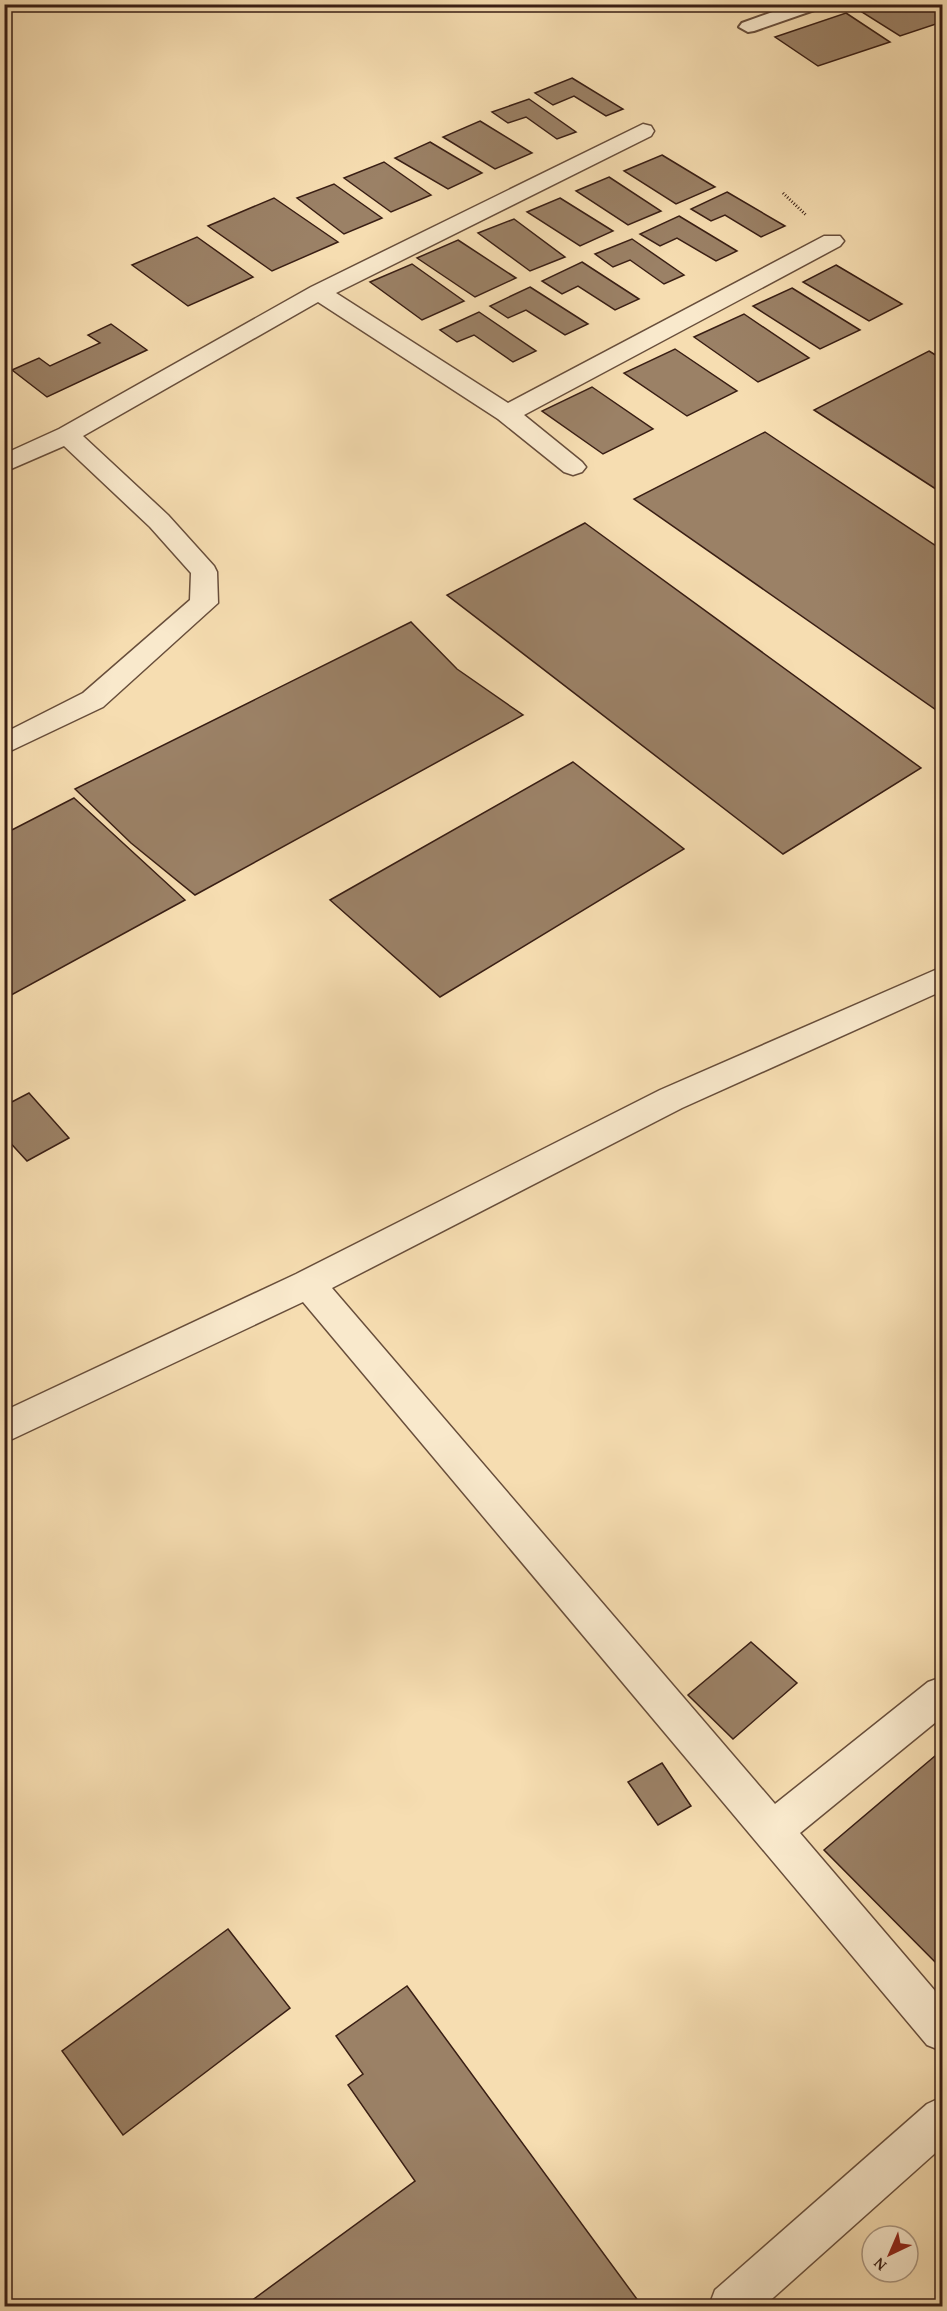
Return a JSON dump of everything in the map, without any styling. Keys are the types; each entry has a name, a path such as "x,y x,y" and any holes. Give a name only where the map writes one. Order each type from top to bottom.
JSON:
{"street":[{"path":"4,464 68,434 319,292 643,131"},
{"path":"507,414 832,241"},
{"path":"319,292 507,414 573,468"},
{"path":"4,745 93,700 204,603 204,572 159,521 79,448 68,434"},
{"path":"4,1428 308,1284 671,1099 942,978"},
{"path":"308,1284 942,2030"},
{"path":"773,1830 942,1694"},
{"path":"731,2307 942,2119"}],"lane":[{"path":"748,27 814,4"}],"building":[{"path":"870,4 942,4 942,22 900,36 857,9"},
{"path":"846,13 890,42 818,66 775,37"},
{"path":"572,78 623,109 606,116 574,96 553,105 535,93"},
{"path":"529,99 576,132 557,139 526,117 508,123 492,112"},
{"path":"480,121 532,153 495,169 443,137"},
{"path":"430,142 482,173 448,189 395,158"},
{"path":"662,155 715,187 676,204 624,171"},
{"path":"384,162 431,195 391,212 344,178"},
{"path":"609,177 661,211 628,225 576,191"},
{"path":"334,184 382,218 344,234 297,198"},
{"path":"727,192 785,226 761,237 725,215 711,221 691,209"},
{"path":"274,198 338,242 272,271 208,226"},
{"path":"560,198 613,231 580,246 527,212"},
{"path":"679,216 737,251 716,261 677,238 660,246 640,234"},
{"path":"514,219 565,257 530,271 478,233"},
{"path":"197,237 253,277 188,306 132,265"},
{"path":"632,239 684,275 664,284 630,260 613,267 595,254"},
{"path":"458,240 516,278 475,297 417,258"},
{"path":"582,262 639,299 615,310 578,286 562,294 542,281"},
{"path":"412,264 464,301 422,320 370,282"},
{"path":"836,265 902,304 869,321 803,282"},
{"path":"530,287 588,324 565,335 526,310 508,318 490,306"},
{"path":"792,288 860,330 820,349 753,306"},
{"path":"479,312 536,351 513,362 474,335 457,342 440,330"},
{"path":"744,314 809,358 758,382 694,337"},
{"path":"111,324 147,350 47,397 12,370 39,358 50,366 100,343 88,335"},
{"path":"675,349 737,391 687,416 624,373"},
{"path":"929,351 942,359 942,493 814,410"},
{"path":"592,387 653,429 603,454 542,411"},
{"path":"765,432 942,550 942,714 634,499"},
{"path":"585,523 921,768 783,854 447,595"},
{"path":"411,622 457,669 523,715 195,895 131,843 75,789"},
{"path":"573,762 684,849 440,997 330,900"},
{"path":"74,798 185,900 4,999 4,834"},
{"path":"29,1093 69,1138 27,1161 4,1136 4,1106"},
{"path":"751,1642 797,1683 733,1739 688,1695"},
{"path":"942,1750 942,1969 824,1850"},
{"path":"662,1763 691,1806 658,1825 628,1782"},
{"path":"228,1929 290,2008 123,2135 62,2051"},
{"path":"407,1986 642,2306 254,2306 251,2301 415,2181 348,2085 363,2074 336,2036"}]}
